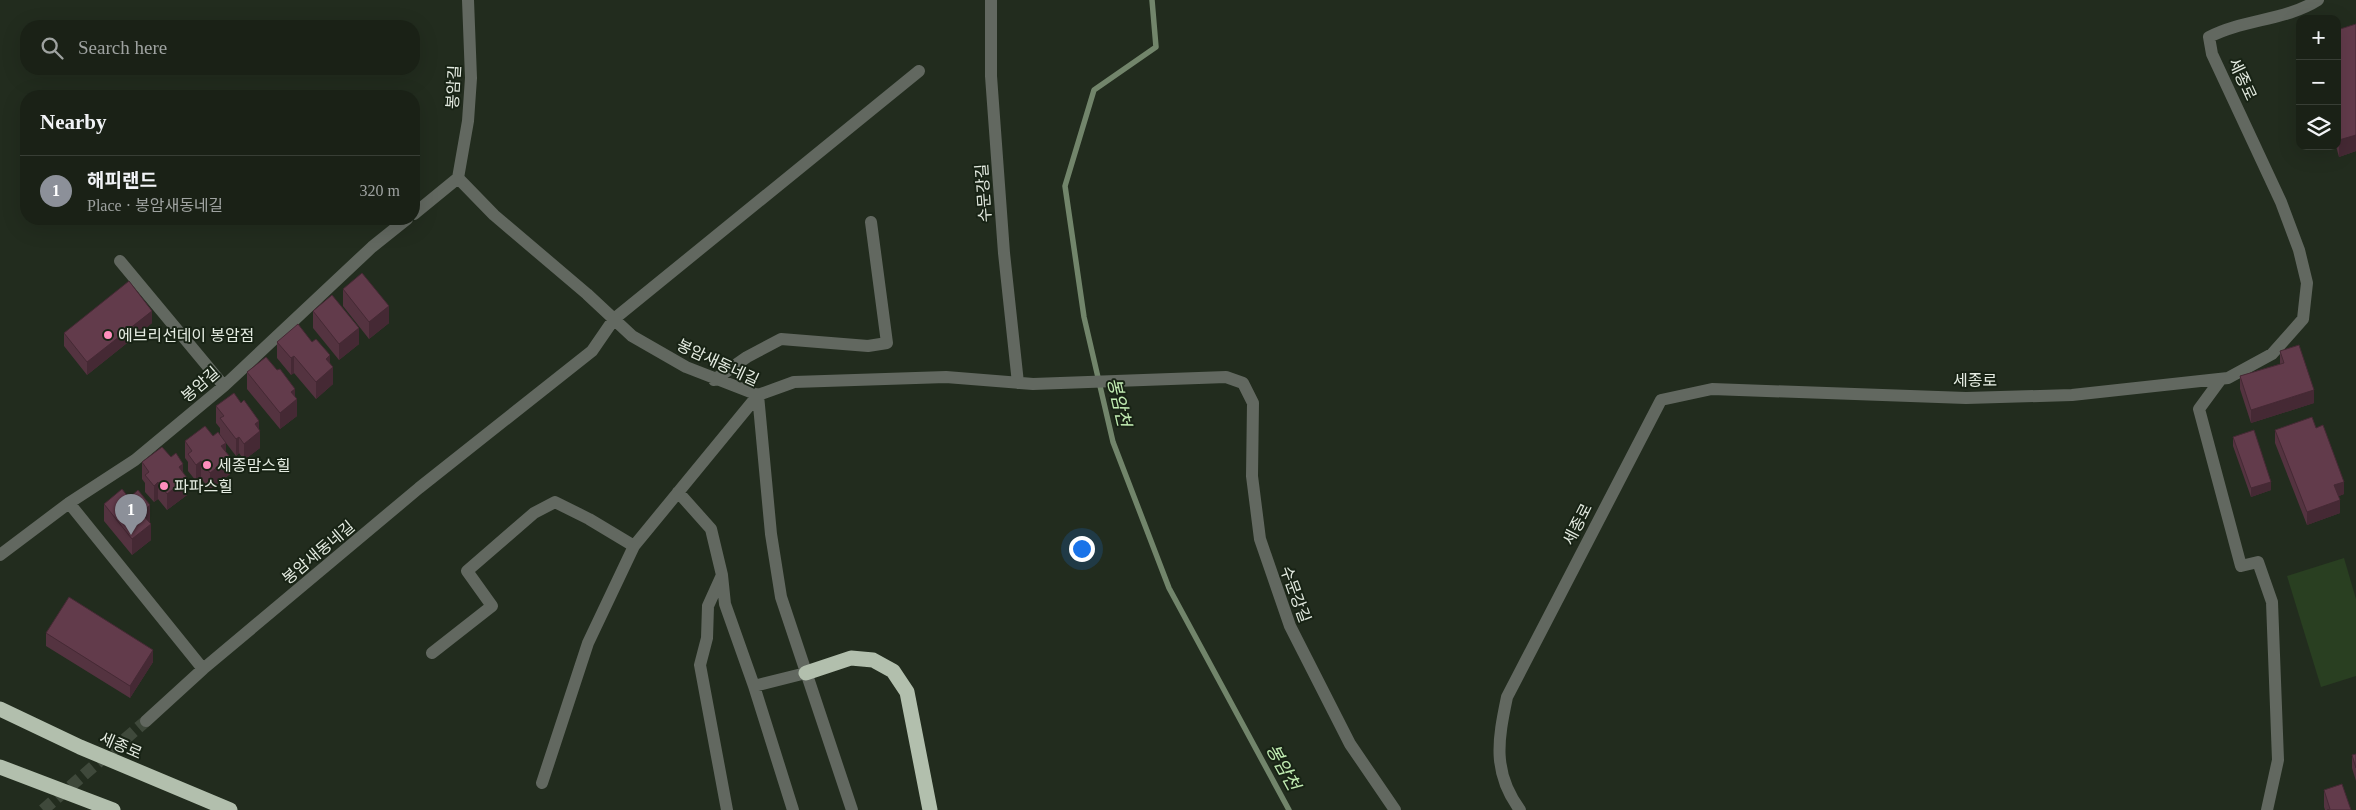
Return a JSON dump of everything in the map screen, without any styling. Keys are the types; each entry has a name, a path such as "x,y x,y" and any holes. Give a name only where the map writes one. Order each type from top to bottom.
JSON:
{"highway":[{"path":"806,673 851,658 873,660 893,671 907,692 930,810"},
{"name":"세종로","path":"0,709 80,747 230,810"},
{"path":"0,767 113,810"}],"street":[{"name":"봉암길","path":"458,178 468,121 471,78 468,0"},
{"name":"수문강길","path":"991,0 990,76 1004,252 1018,383 1226,377 1243,383 1253,403 1252,476 1260,539 1290,626 1350,744 1395,810"},
{"name":"세종로","path":"1520,810 1511,797 1498,761 1500,732 1508,696 1661,400 1712,388 1966,398 2072,395 2228,378 2272,354 2303,319 2306,283 2299,250 2281,202 2212,54 2208,37 2226,28 2304,9 2318,0"},
{"path":"614,319 919,71"},
{"path":"420,209 458,178"},
{"name":"봉암새동네길","path":"458,178 494,215 632,336 686,367 714,380 758,395 634,546 588,643 542,783"},
{"path":"714,380 746,357 781,339 868,346 887,344 871,222"},
{"name":"봉암길","path":"0,555 69,504 135,460 224,386 372,247 400,225"},
{"path":"120,260 224,386"},
{"name":"봉암새동네길","path":"146,721 203,669 419,488 592,351 614,319"},
{"path":"852,810 781,598 771,534 758,395 794,382 946,377 1018,383"},
{"path":"2221,379 2198,409 2241,566 2258,562 2272,602 2278,760 2267,810"},
{"path":"678,492 711,529 722,576 725,604 754,686 793,810"},
{"path":"432,653 492,606 468,571 534,513 555,502 589,519 634,546"},
{"path":"69,504 203,669"},
{"path":"722,576 708,606 707,638 700,665 727,810"},
{"path":"754,686 806,673"}],"green space":[{"path":"2344,558 2356,599 2356,676 2321,687 2287,576"}],"building":[{"path":"2356,24 2356,135 2341,139 2341,60 2341,29"},
{"path":"362,273 389,306 369,322 343,289"},
{"name":"에브리선데이 봉암점","path":"129,281 152,311 87,362 64,333"},
{"path":"332,295 359,328 339,344 313,311"},
{"path":"298,324 312,342 316,339 330,355 326,359 333,367 316,382 294,356 291,358 277,342"},
{"path":"2299,345 2314,390 2251,410 2240,376 2284,363 2280,351"},
{"path":"266,357 277,370 280,369 295,389 291,392 297,399 280,413 247,372"},
{"path":"234,393 241,403 244,400 259,421 255,424 260,431 244,444 239,437 236,439 220,418 224,416 216,406"},
{"path":"2312,417 2316,428 2323,425 2344,482 2334,485 2340,500 2307,512 2275,430"},
{"path":"205,426 213,436 218,432 226,443 221,446 230,457 210,473 201,461 196,465 188,454 192,451 185,441"},
{"path":"2254,430 2271,482 2251,488 2233,437"},
{"path":"162,447 171,457 176,453 183,464 179,467 187,478 167,494 158,482 154,486 145,475 149,472 142,462"},
{"path":"122,489 129,498 138,490 150,505 141,513 151,524 132,539 104,504"},
{"path":"69,597 153,650 130,686 46,633"},
{"path":"2356,754 2356,768 2352,755"},
{"path":"2342,784 2351,810 2327,810 2330,809 2324,790"}],"waterway":[{"name":"봉암천","path":"1152,0 1156,47 1094,90 1065,186 1084,317 1113,442 1169,588 1289,810"}],"tunnel":[{"path":"43,810 146,721"}],"place":[{"name":"에브리선데이 봉암점","path":"108,335"},
{"name":"세종맘스힐","path":"207,465"},
{"name":"파파스힐","path":"164,486"},
{"name":"해피랜드","path":"131,535"}]}
